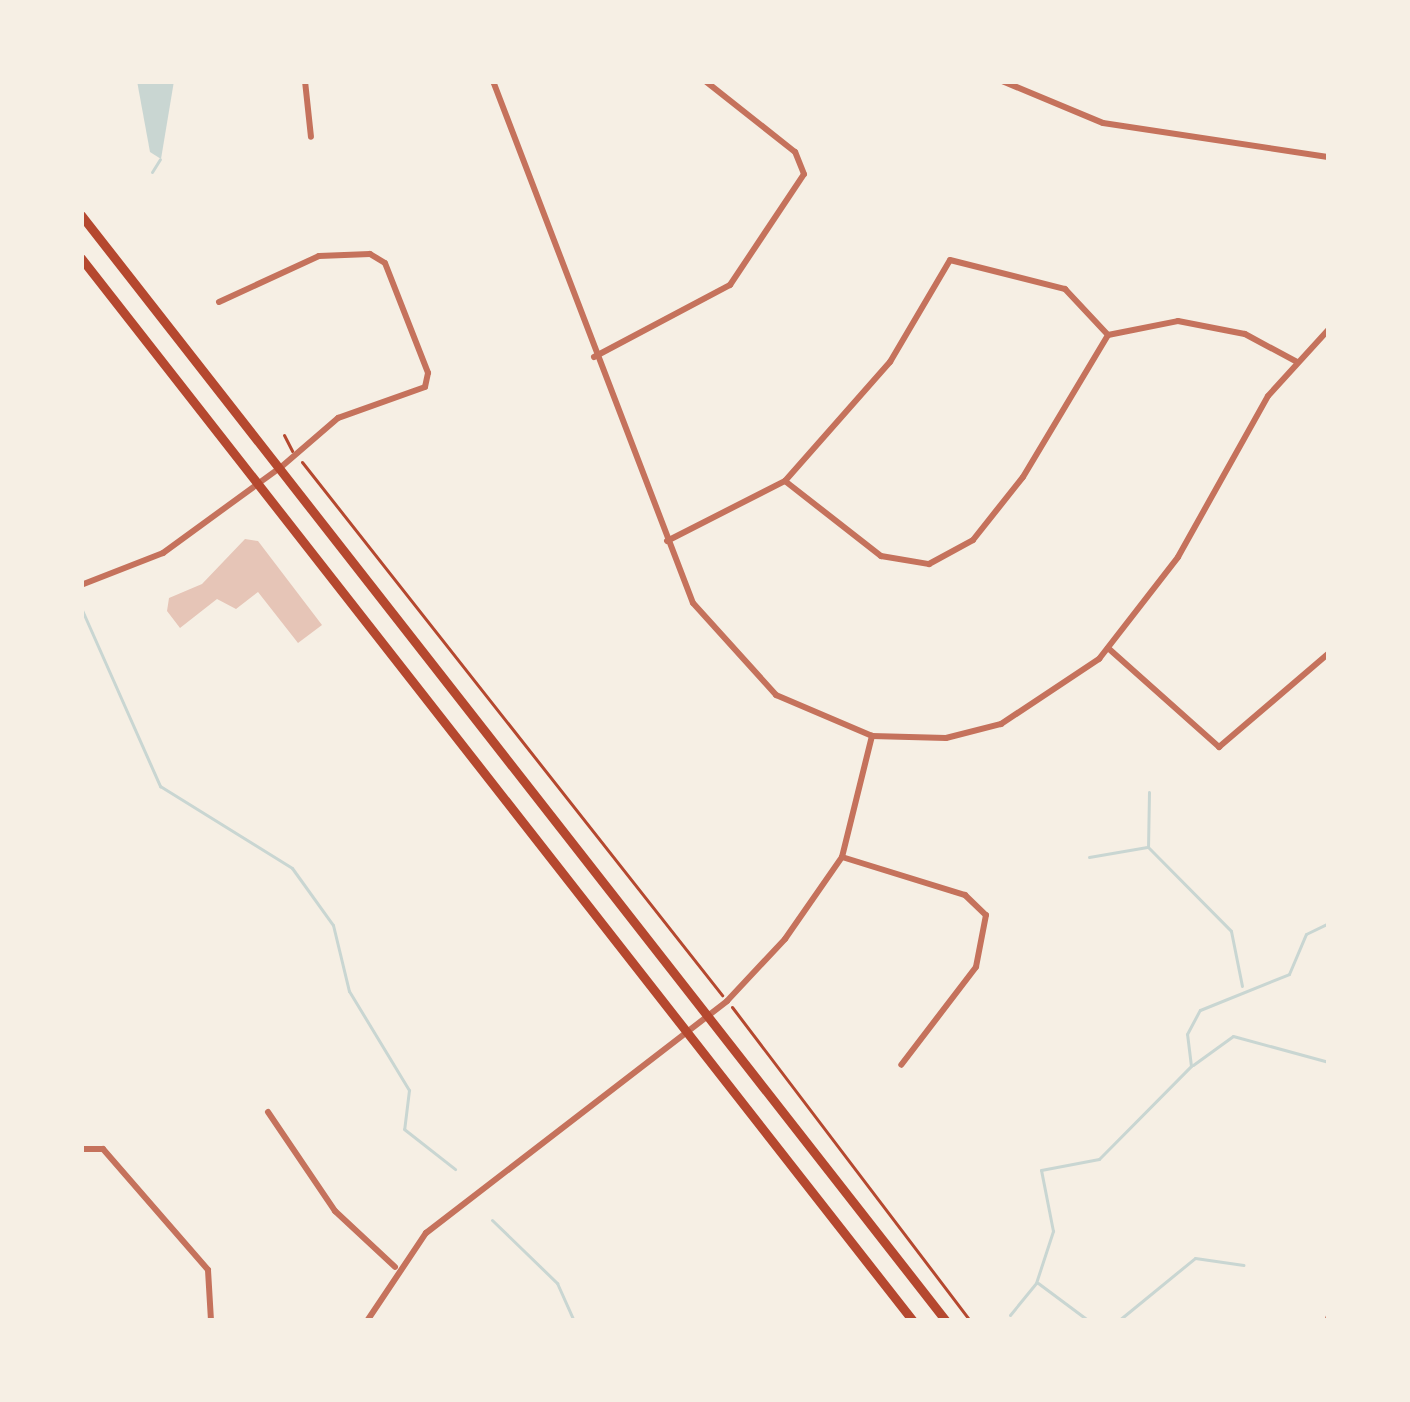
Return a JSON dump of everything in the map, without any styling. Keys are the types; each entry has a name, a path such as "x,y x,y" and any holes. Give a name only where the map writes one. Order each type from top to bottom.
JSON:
{"main road":[{"path":"81,215 711,1013 946,1321"},
{"path":"81,258 693,1027 913,1321"}],"street":[{"path":"305,81 311,137"},
{"path":"493,81 594,356 704,620 751,676 872,736 946,737 1001,724 1108,648 1298,362 1329,329"},
{"path":"594,356 710,303 761,251 800,184 795,152 705,81"},
{"path":"1002,81 1102,123 1329,157"},
{"path":"81,585 163,554 263,481 338,418 425,387 428,373 385,262 370,254 319,256 219,302"},
{"path":"668,542 784,482 890,362 950,260 1065,289 1108,335"},
{"path":"784,482 881,556 942,560 1023,478 1108,335 1178,321 1245,334 1298,362"},
{"path":"1108,648 1219,747 1329,653"},
{"path":"367,1321 395,1267 711,1013 785,939 842,857 872,736"},
{"path":"842,857 965,895 986,915 976,967 901,1065"},
{"path":"268,1112 335,1211 395,1267"},
{"path":"81,1149 103,1149 208,1270 211,1321"}],"path":[{"path":"284,435 287,445"},
{"path":"302,463 720,992"},
{"path":"733,1009 970,1321"}],"shaded area":[{"path":"137,81 174,81 161,159 150,152"}],"building":[{"path":"245,539 258,541 322,625 298,643 258,592 236,609 217,599 180,628 167,611 169,598 202,584"}],"waterway":[{"path":"152,172 160,159"},
{"path":"82,610 160,786 292,868 333,925 349,991 409,1090 404,1129 455,1169"},
{"path":"1149,792 1148,847 1231,931 1242,986"},
{"path":"1089,857 1147,847"},
{"path":"1010,1315 1036,1283 1053,1231 1041,1170 1099,1159 1191,1066 1187,1034 1200,1010 1289,974 1306,934 1329,923"},
{"path":"1193,1065 1233,1036 1329,1062"},
{"path":"492,1220 557,1283 574,1321"},
{"path":"1118,1321 1195,1258 1243,1265"},
{"path":"1038,1283 1089,1321"}]}
